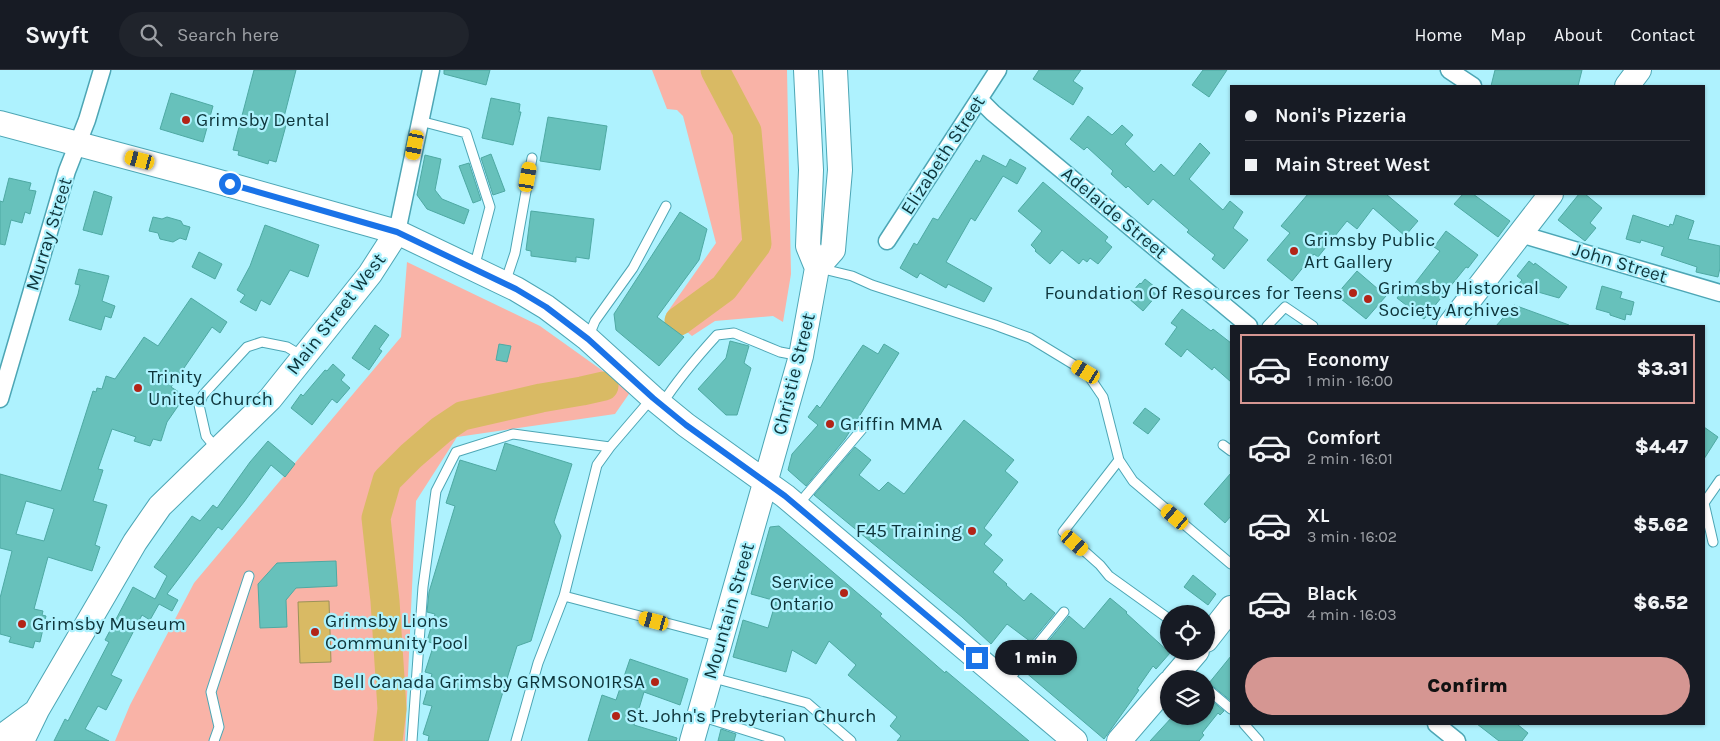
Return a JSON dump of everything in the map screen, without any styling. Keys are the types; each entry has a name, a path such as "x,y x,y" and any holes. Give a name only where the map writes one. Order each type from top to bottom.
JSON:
{"main road":[{"path":"806,70 811,170 808,246 817,268 833,250 840,170 835,70"},
{"path":"1628,85 1639,70"},
{"path":"0,123 397,232"},
{"path":"1450,325 1550,195"},
{"name":"Main Street West","path":"22,741 37,710 135,542 160,506 270,399 370,274 397,232 505,283 546,307 588,339 686,425 765,480 1075,741"},
{"name":"Christie Street","path":"765,480 801,356 817,268"},
{"name":"Mountain Street","path":"692,741 765,480"},
{"path":"1215,628 1230,609"},
{"path":"1119,741 1160,697"},
{"path":"0,738 37,710"}],"street":[{"name":"Murray Street","path":"0,399 67,171 87,120 102,70"},
{"path":"397,232 430,70"},
{"name":"Elizabeth Street","path":"887,241 998,70"},
{"path":"1449,70 1472,85"},
{"name":"Adelaide Street","path":"979,99 993,113 1248,325"},
{"name":"John Street","path":"1520,234 1720,293"},
{"path":"1437,725 1457,741"}],"lane":[{"path":"420,121 466,133 490,207 474,269"},
{"path":"505,283 515,254 532,158"},
{"path":"588,339 595,320 633,268 666,206"},
{"path":"817,268 852,276 872,285 1030,338 1086,372 1103,397 1118,460 1133,481 1230,563"},
{"path":"1268,325 1284,307 1311,325"},
{"path":"516,741 538,663 564,596 597,465 610,447 680,378 717,335 734,333 780,352 801,356"},
{"path":"218,450 206,436 199,406 203,395 247,348 262,342 287,347 304,357"},
{"path":"796,506 863,428"},
{"path":"412,741 423,587 436,491 456,452 513,434 610,447"},
{"path":"1223,445 1230,450"},
{"path":"1118,460 1063,532 1100,565 1109,576 1160,613"},
{"path":"1705,502 1720,480"},
{"path":"1705,507 1713,542"},
{"path":"214,741 219,727 212,692 249,576"},
{"path":"564,596 720,637"},
{"path":"1006,683 1064,612"},
{"path":"710,677 807,703 851,741"},
{"path":"1215,696 1230,708"},
{"path":"699,716 780,741"},
{"path":"1245,725 1259,741"}],"shaded area":[{"path":"652,70 787,70 791,274 783,322 773,316 715,321 692,336 666,314 716,243 683,116 677,110 667,109"},
{"path":"407,262 540,326 631,391 615,414 457,437 416,501 405,741 115,741 130,705 194,583 401,337"},
{"name":"Grimsby Lions Community Pool","path":"329,601 331,662 300,663 298,602"}],"building":[{"path":"254,70 296,70 284,117 288,118 276,162 269,160 268,164 238,155 239,151 233,150"},
{"path":"444,70 490,70 486,85 444,74"},
{"path":"1039,70 1081,70 1073,81 1083,88 1073,105 1033,79"},
{"path":"1203,70 1227,70 1209,97 1192,85"},
{"path":"1495,70 1582,70 1578,85 1491,85"},
{"name":"Grimsby Dental","path":"171,93 213,106 203,142 160,129"},
{"path":"491,98 520,104 519,112 521,112 513,145 482,138"},
{"path":"1088,116 1112,135 1122,125 1133,135 1125,144 1154,172 1161,164 1174,176 1200,143 1210,153 1189,179 1223,210 1230,201 1243,212 1233,228 1248,240 1224,269 1212,259 1215,255 1187,232 1189,230 1153,199 1148,205 1128,186 1126,188 1111,174 1113,171 1087,147 1084,150 1070,139"},
{"path":"548,117 607,126 600,170 540,161"},
{"path":"491,154 505,191 493,195 481,158"},
{"path":"425,155 441,159 435,190 442,199 469,210 464,224 427,209 417,195"},
{"path":"983,155 1006,167 1010,159 1026,168 1017,184 1003,176 975,221 971,218 946,262 992,288 984,302 948,284 946,288 920,273 917,278 900,268 914,243 917,245 933,218 938,220 976,160 980,162"},
{"path":"469,163 481,200 473,203 459,166"},
{"path":"9,178 31,183 29,190 36,191 30,214 25,212 22,223 11,220 5,245 0,244 0,201 3,202"},
{"path":"1043,182 1108,237 1105,241 1112,247 1098,264 1090,258 1087,262 1083,259 1079,264 1062,250 1050,264 1035,251 1031,245 1042,231 1018,211"},
{"path":"94,191 112,197 102,235 83,230"},
{"path":"1307,195 1387,195 1418,221 1405,236 1373,208 1357,229 1347,221 1318,257 1314,254 1292,281 1267,260 1290,233 1281,226"},
{"path":"1462,195 1474,195 1510,221 1498,237 1454,204"},
{"path":"1578,195 1586,195 1602,208 1590,223 1596,228 1585,241 1558,220"},
{"path":"531,211 594,219 589,259 576,257 576,262 531,256 531,251 526,250"},
{"path":"680,212 707,229 699,260 657,317 684,337 659,366 616,330 614,314"},
{"path":"1633,215 1669,227 1670,224 1673,225 1676,215 1694,221 1688,239 1720,246 1718,277 1696,272 1697,267 1661,255 1664,247 1641,240 1640,243 1626,239"},
{"path":"153,217 162,219 167,217 181,221 183,225 190,227 186,240 180,238 173,242 160,239 158,233 149,231"},
{"path":"265,225 319,245 308,277 290,270 270,305 261,300 256,311 240,302 245,295 237,290 250,266"},
{"path":"1446,231 1478,255 1424,319 1397,298 1408,284 1412,287 1440,251 1434,247"},
{"path":"199,252 222,264 215,279 192,267"},
{"path":"1529,261 1534,265 1535,263 1567,287 1559,298 1517,286 1522,280 1517,276"},
{"path":"79,269 109,276 102,301 115,306 111,318 105,316 101,330 69,320 80,285 75,284"},
{"path":"1357,271 1386,296 1366,319 1336,295"},
{"path":"1145,279 1155,287 1152,291 1157,295 1143,311 1127,297"},
{"path":"1602,286 1622,292 1620,298 1634,302 1631,315 1626,314 1625,320 1596,309"},
{"path":"191,298 227,322 220,333 212,327 171,387 185,396 167,422 161,441 153,439 150,446 134,441 136,437 112,429 98,469 103,470 93,501 107,505 95,545 100,547 92,571 48,557 34,609 43,611 42,615 46,616 40,642 35,641 33,648 9,642 11,637 0,634 0,598 12,551 0,548 0,474 61,491 93,391 96,392 97,388 102,389 106,376 115,379 144,337 158,346","holes":["26,501 54,509 44,541 16,534"]},
{"path":"1514,305 1569,325 1497,325"},
{"path":"1182,309 1211,331 1213,329 1230,342 1230,381 1214,367 1212,370 1187,349 1181,357 1165,344 1177,327 1171,323"},
{"path":"375,325 389,335 379,349 382,351 369,370 352,358"},
{"path":"730,341 749,346 744,363 751,368 737,415 726,415 698,389 726,358"},
{"path":"499,344 511,346 507,362 496,360"},
{"path":"884,344 899,353 845,439 806,486 788,470 792,454 818,425 808,417 817,405 820,408 863,345 878,354"},
{"path":"333,364 345,375 341,380 350,388 337,403 332,399 312,425 291,408 301,394 303,396 325,370 327,371"},
{"path":"1145,408 1160,419 1148,434 1133,423"},
{"path":"964,420 1014,460 1005,471 1018,482 984,528 992,535 984,544 1003,560 993,572 1006,585 1024,601 1031,593 1055,613 1031,642 1007,624 991,644 962,617 814,495 855,447 871,460 859,475 879,491 888,482 904,494"},
{"path":"1705,428 1718,437 1705,457"},
{"path":"268,441 295,464 285,477 271,465 222,530 218,527 167,594 178,600 172,611 159,604 150,620 142,615 111,675 122,680 106,710 98,706 85,729 109,741 54,741 65,719 68,721 109,642 105,640 133,587 155,599 167,576 154,567 192,516 200,521 213,505 217,508 250,462"},
{"path":"505,443 572,464 554,522 561,536 531,641 517,646 488,741 428,741 429,736 423,734 432,706 423,704 432,674 425,672 434,644 427,641 435,614 427,612 429,592 455,506 446,503 460,460 496,471"},
{"path":"1230,474 1230,517 1225,523 1204,504"},
{"path":"779,526 882,614 880,616 945,673 946,671 1029,741 897,741 901,736 890,726 897,717 848,675 856,665 829,641 816,664 792,650 786,672 733,657 743,620 768,628 776,601 751,594 770,527"},
{"path":"336,561 337,586 296,588 286,600 287,627 260,628 258,584 277,563"},
{"path":"1193,575 1216,594 1208,605 1184,587"},
{"path":"1110,598 1160,644 1160,660 1164,660 1156,669 1153,666 1137,689 1139,690 1104,739 1024,671 1069,616 1084,629"},
{"path":"1230,657 1230,700 1215,688 1215,676"},
{"path":"630,659 688,679 680,705 644,692 634,725 677,738 676,741 588,741 602,695 616,700"},
{"path":"1215,704 1224,711 1220,715 1218,713 1215,717"},
{"path":"726,712 742,717 740,722 725,717"},
{"path":"1165,725 1208,725 1199,741 1150,741"},
{"path":"1478,725 1518,725 1528,733 1522,741 1499,741"},
{"path":"721,729 736,734 734,741 718,741"}],"waterway":[{"path":"679,321 724,288 757,244 747,131 715,70"},
{"path":"388,741 392,709 385,601 376,518 387,480 441,430 462,416 604,386"}],"place":[{"name":"Grimsby Dental","path":"186,120"},
{"name":"Grimsby Public Art Gallery","path":"1294,251"},
{"name":"Foundation Of Resources for Teens","path":"1353,293"},
{"name":"Grimsby Historical Society Archives","path":"1368,299"},
{"name":"Trinity United Church","path":"138,388"},
{"name":"Griffin MMA","path":"830,424"},
{"name":"F45 Training","path":"972,531"},
{"name":"Service Ontario","path":"844,593"},
{"name":"Grimsby Museum","path":"22,624"},
{"name":"Grimsby Lions Community Pool","path":"315,632"},
{"name":"Bell Canada Grimsby GRMSON01RSA","path":"655,682"},
{"name":"St. John's Prebyterian Church","path":"616,716"}],"route":[{"path":"230,184 397,232 516,289 546,307 588,339 686,425 785,496 977,658"}]}
